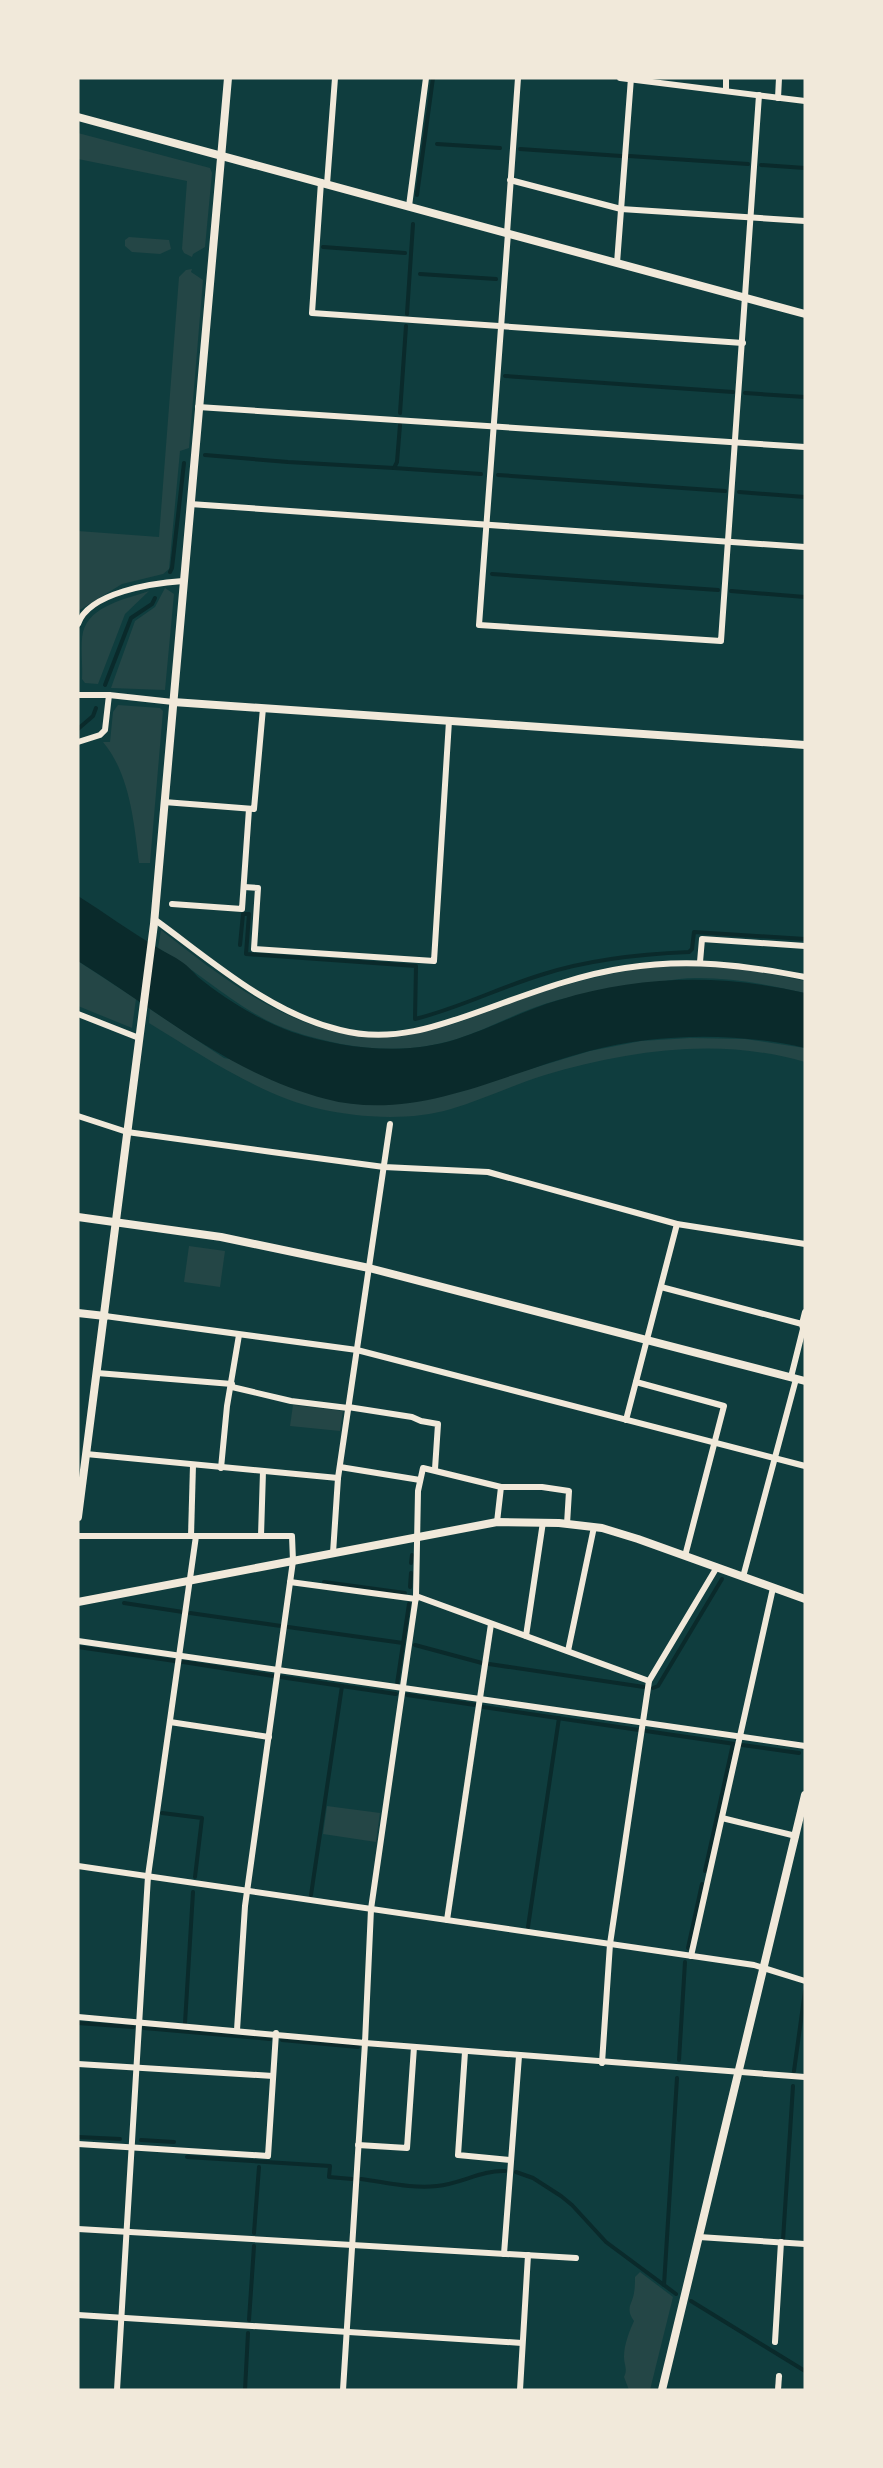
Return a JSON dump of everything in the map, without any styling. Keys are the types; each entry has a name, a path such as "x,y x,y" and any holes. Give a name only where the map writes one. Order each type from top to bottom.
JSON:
{"main road":[{"path":"78,1602 497,1522 543,1522 594,1527 638,1539 805,1599"},
{"path":"662,2390 764,1969 799,1835 805,1795"}],"street":[{"path":"78,1517 154,922 228,78"},
{"path":"335,78 312,313 743,343"},
{"path":"409,206 426,78"},
{"path":"518,78 479,625 722,641 759,95"},
{"path":"620,78 805,101"},
{"path":"726,78 726,91"},
{"path":"778,98 779,78"},
{"path":"617,262 631,79"},
{"path":"78,117 805,314"},
{"path":"510,180 621,209 805,221"},
{"path":"198,407 805,447"},
{"path":"190,504 805,547"},
{"path":"78,624 89,608 110,596 161,583 183,581"},
{"path":"78,695 109,695 173,702 805,745"},
{"path":"78,742 100,735 105,730 109,695"},
{"path":"164,802 254,809 262,708"},
{"path":"244,887 258,888 254,949 434,961 449,721"},
{"path":"172,904 242,909 249,809"},
{"path":"154,922 222,971 284,1009 340,1030 387,1035 439,1027 546,988 624,968 700,962 750,966 805,977"},
{"path":"700,962 702,939 805,946"},
{"path":"78,1014 139,1038"},
{"path":"78,1116 127,1131 384,1167 488,1172 677,1224 805,1244"},
{"path":"333,1553 338,1478 390,1124"},
{"path":"78,1218 237,1240 369,1268 805,1381"},
{"path":"626,1420 677,1224"},
{"path":"661,1287 802,1324"},
{"path":"743,1577 794,1378 805,1312"},
{"path":"78,1313 357,1350 805,1466"},
{"path":"221,1468 227,1406 239,1335"},
{"path":"97,1373 232,1386 291,1401 412,1417 438,1424 435,1469"},
{"path":"636,1382 724,1406 685,1556"},
{"path":"86,1454 338,1478"},
{"path":"117,2390 148,1876 191,1581 194,1536 193,1465"},
{"path":"340,1467 420,1480"},
{"path":"343,2390 365,2043 370,1909 416,1598 418,1491 423,1468 435,1469 501,1488 542,1487 569,1491 567,1524"},
{"path":"261,1536 263,1472"},
{"path":"497,1522 501,1488"},
{"path":"526,1636 543,1522"},
{"path":"567,1651 594,1527"},
{"path":"78,1536 292,1536 293,1561 247,1891 237,2030"},
{"path":"602,2063 610,1944 649,1681 717,1568"},
{"path":"290,1582 416,1598 649,1681"},
{"path":"691,1956 773,1588"},
{"path":"447,1920 491,1623"},
{"path":"78,1641 805,1746"},
{"path":"170,1722 269,1737"},
{"path":"722,1818 799,1835"},
{"path":"78,1866 691,1956 764,1969 805,1981"},
{"path":"78,2017 276,2033 465,2052 805,2077"},
{"path":"78,2144 268,2156 276,2033"},
{"path":"358,2145 407,2148 414,2047"},
{"path":"465,2052 458,2155 511,2160"},
{"path":"504,2254 519,2056"},
{"path":"78,2064 273,2076"},
{"path":"78,2229 576,2258"},
{"path":"699,2237 805,2244"},
{"path":"775,2342 781,2242"},
{"path":"520,2390 528,2255"},
{"path":"78,2316 522,2343"},
{"path":"778,2390 779,2376"}],"shaded area":[{"path":"78,133 210,168 212,173 205,247 192,257 184,253 182,249 187,181 78,159"},
{"path":"129,237 169,240 171,249 160,254 132,252 125,246 125,240"},
{"path":"192,269 191,272 203,280 189,448 180,451 169,569 163,574 122,584 78,611 78,531 159,537 179,277 186,270"},
{"path":"165,588 174,594 165,690 111,688 135,621 155,607"},
{"path":"149,591 125,614 98,684 85,683 82,679 82,642 87,623 93,615 110,604"},
{"path":"118,705 160,708 163,711 150,863 139,863 133,816 125,784 112,755 103,742 110,742 113,712"},
{"path":"78,896 179,960 208,985 243,1008 292,1032 333,1043 395,1049 437,1044 470,1035 546,1004 590,992 651,982 712,980 805,993 805,1048 725,1037 669,1038 589,1051 459,1092 426,1100 393,1105 360,1105 326,1099 292,1088 227,1058 78,961"},
{"path":"161,930 223,977 268,1005 315,1026 368,1037 421,1033 599,976 675,965 735,968 805,981 805,993 711,978 677,979 558,1000 532,1008 470,1035 437,1044 395,1049 353,1046 292,1031 256,1015 158,948"},
{"path":"78,961 136,999 132,1028 78,1006"},
{"path":"150,1009 224,1058 444,1095 590,1051 641,1041 690,1038 745,1039 805,1048 805,1062 773,1054 740,1050 707,1049 642,1053 545,1075 436,1113 403,1117 368,1116 320,1109 298,1103 253,1084 149,1023"},
{"path":"189,1246 225,1251 220,1287 184,1282"},
{"path":"293,1405 343,1411 340,1431 290,1426"},
{"path":"327,1806 380,1813 376,1842 323,1834"},
{"path":"640,2272 673,2297 650,2390 629,2390 624,2377 626,2369 624,2352 634,2321 630,2310 635,2277"}],"waterway":[{"path":"417,195 433,78"},
{"path":"437,144 500,148"},
{"path":"520,149 621,156"},
{"path":"629,156 748,164"},
{"path":"761,165 805,168"},
{"path":"407,314 413,224"},
{"path":"323,247 405,253"},
{"path":"420,274 496,279"},
{"path":"400,413 406,326"},
{"path":"505,376 733,392"},
{"path":"745,393 805,397"},
{"path":"205,455 394,468 397,462 400,425"},
{"path":"170,572 184,463"},
{"path":"394,468 481,474"},
{"path":"498,475 725,491"},
{"path":"739,492 805,497"},
{"path":"492,574 718,590"},
{"path":"731,591 805,597"},
{"path":"105,685 131,618 152,604 155,598"},
{"path":"78,729 93,716 96,708"},
{"path":"240,945 243,914 249,914 246,954 416,966 415,1019 562,969 616,958 689,952 692,949 694,932 805,939"},
{"path":"411,1563 412,1555"},
{"path":"410,1587 411,1573"},
{"path":"653,1688 658,1686 722,1579"},
{"path":"324,1582 405,1593"},
{"path":"124,1603 183,1612"},
{"path":"397,1684 409,1604"},
{"path":"190,1613 281,1626"},
{"path":"288,1627 403,1643"},
{"path":"415,1645 482,1663"},
{"path":"78,1647 175,1661"},
{"path":"183,1662 273,1676"},
{"path":"489,1664 644,1687"},
{"path":"280,1677 396,1694"},
{"path":"311,1895 342,1686"},
{"path":"407,1695 475,1705"},
{"path":"483,1707 639,1730"},
{"path":"528,1927 559,1718"},
{"path":"646,1731 735,1744"},
{"path":"705,1871 733,1744"},
{"path":"742,1745 799,1753"},
{"path":"162,1813 202,1818 195,1877"},
{"path":"688,1948 702,1884"},
{"path":"185,2023 193,1892"},
{"path":"679,2060 685,1962"},
{"path":"794,2071 805,1991"},
{"path":"78,2023 133,2027"},
{"path":"144,2028 270,2039"},
{"path":"282,2040 358,2047"},
{"path":"664,2285 677,2078"},
{"path":"783,2240 793,2086"},
{"path":"78,2137 120,2139"},
{"path":"141,2140 174,2142"},
{"path":"187,2157 330,2166 329,2177 352,2179"},
{"path":"254,2233 259,2167"},
{"path":"361,2179 428,2187 446,2185 496,2171 505,2171"},
{"path":"516,2172 533,2178 561,2196 606,2242 676,2294"},
{"path":"249,2320 254,2246"},
{"path":"691,2301 805,2371"},
{"path":"245,2390 248,2333"}]}
